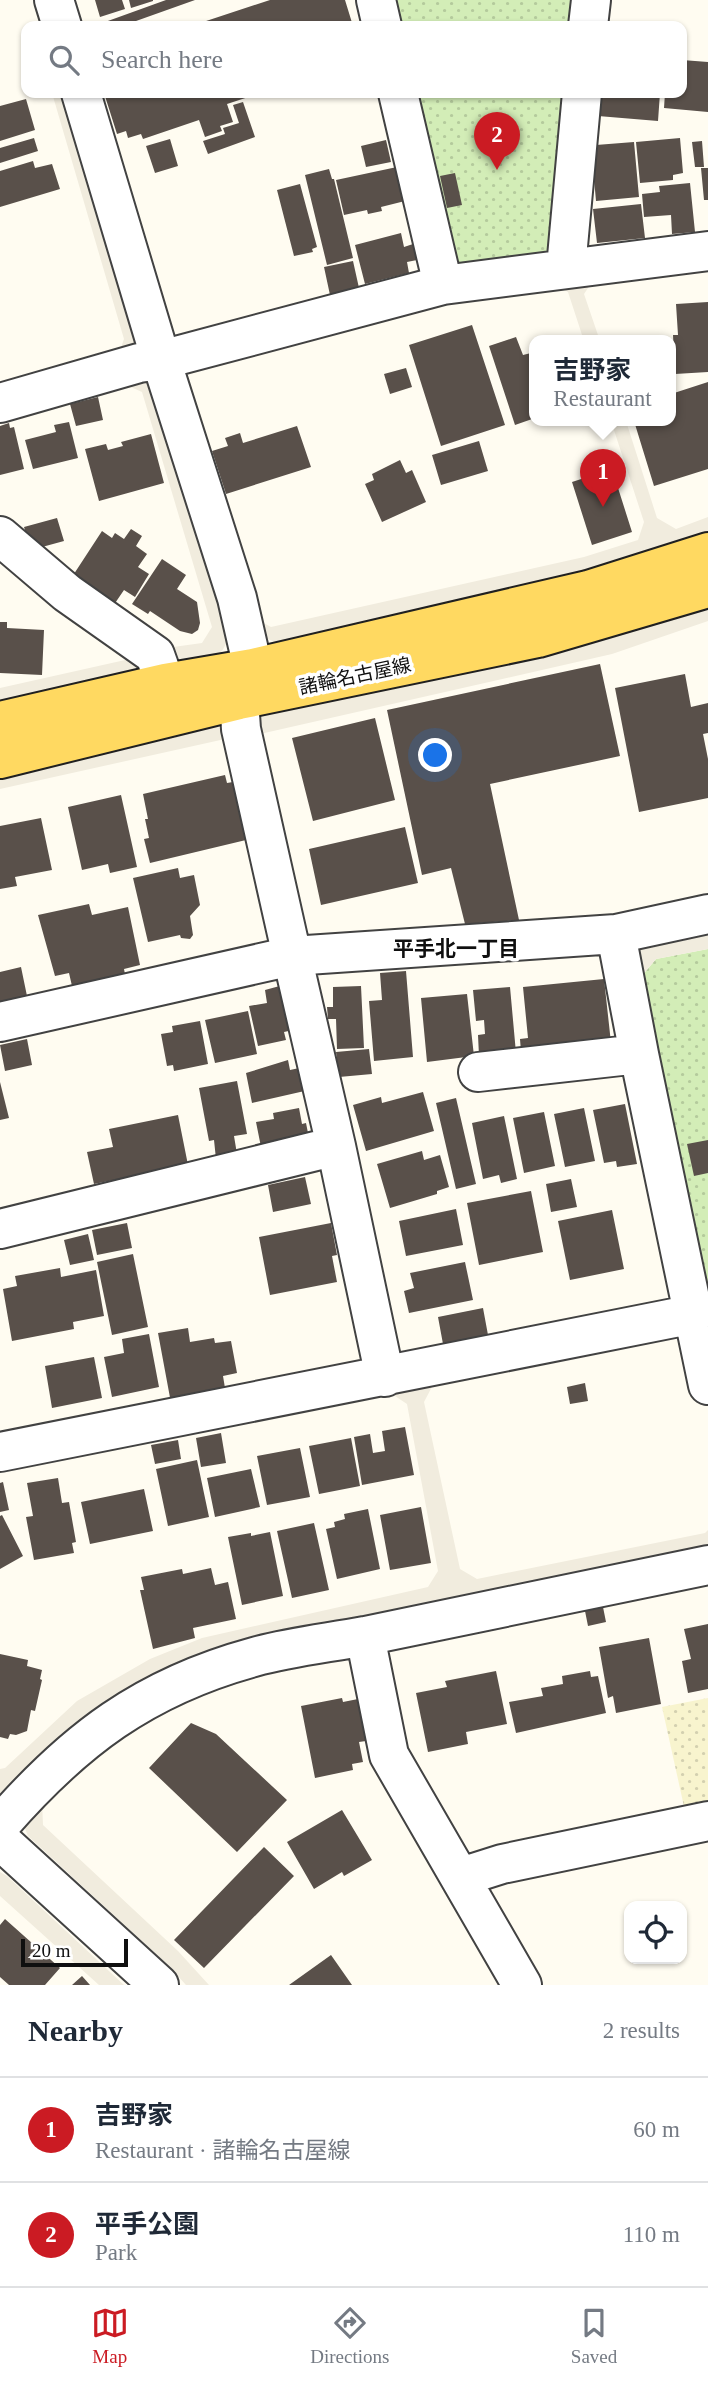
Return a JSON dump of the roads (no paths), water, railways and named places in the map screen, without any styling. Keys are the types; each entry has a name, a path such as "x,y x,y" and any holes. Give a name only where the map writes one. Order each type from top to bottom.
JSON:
{"main road":[{"name":"諸輪名古屋線","path":"0,759 246,684 589,590 708,552"},
{"name":"諸輪名古屋線","path":"0,721 165,683 246,684 538,638 708,588"}],"street":[{"path":"54,0 60,21"},
{"path":"376,0 381,21"},
{"path":"589,21 591,0"},
{"path":"82,98 161,360 237,598 246,684 241,729 336,1146 385,1377"},
{"path":"399,98 443,285"},
{"path":"566,268 582,98"},
{"path":"0,403 139,363 161,360 443,285 708,251"},
{"path":"0,536 67,593 155,655 165,683"},
{"path":"0,1022 292,956 617,934 708,914"},
{"path":"617,934 639,1054 708,1385"},
{"path":"478,1072 639,1054"},
{"path":"0,1229 336,1146"},
{"path":"0,1452 694,1314"},
{"path":"0,1825 30,1792 88,1738 148,1697 205,1672 257,1657 708,1564"},
{"path":"365,1636 389,1755 523,1985"},
{"path":"461,1877 502,1864 708,1821"},
{"path":"0,1840 159,1985"}],"place":[{"name":"平手公園","path":"497,170"},
{"name":"吉野家","path":"603,507"}],"district":[{"name":"平手北一丁目","path":"456,949"}]}
